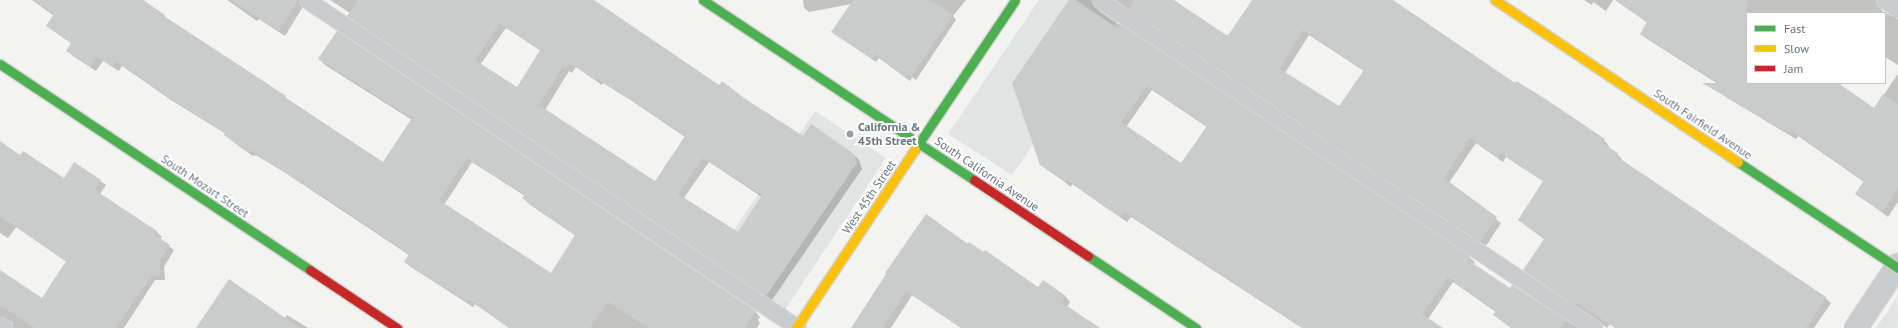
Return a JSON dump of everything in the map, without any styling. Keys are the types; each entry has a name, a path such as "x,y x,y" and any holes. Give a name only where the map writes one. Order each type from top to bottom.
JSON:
{"street":[{"name":"South California Avenue","path":"704,0 1196,328"},
{"name":"West 45th Street","path":"797,328 1015,0"},
{"name":"South Fairfield Avenue","path":"1496,0 1898,267"},
{"name":"South Mozart Street","path":"0,64 397,328"},
{"path":"1856,328 1898,267"}],"lane":[{"path":"307,0 797,328"},
{"path":"1100,0 1594,328"},
{"path":"1884,0 1898,9"},
{"path":"0,325 4,328"}],"shaded area":[{"path":"1039,0 1100,0 1122,14 1012,175 948,134"},
{"path":"815,111 886,158 781,316 708,268"},
{"path":"1897,297 1898,328 1876,328 1887,312"}],"building":[{"path":"32,0 143,0 165,15 164,16 286,96 285,98 383,162 412,118 318,59 337,31 756,311 744,328 649,328 608,302 590,328 509,328 469,299 467,302 404,262 409,254 250,150 249,152 244,150 224,135 225,133 165,95 116,61 113,67 97,57 90,67 66,51 71,43 46,26 54,14","holes":["467,158 525,195 522,198 575,235 551,273 439,200"]},
{"path":"231,0 298,0 279,31"},
{"path":"358,0 594,0 719,85 722,81 744,98 803,136 811,124 854,154 857,163 766,296 347,16","holes":["500,23 540,50 517,87 475,60","570,63 596,80 597,79 625,96 685,136 655,181 539,105 563,66 566,68","703,158 762,195 738,232 678,194"]},
{"path":"853,0 930,0 953,15 911,77 907,74 905,77 875,54 872,59 831,32"},
{"path":"1069,0 1076,0 1117,28 1120,24 1470,256 1468,260 1510,288 1512,285 1566,320 1561,328 1512,328 1493,315 1496,311 1448,277 1422,314 1443,328 1303,328 1125,212 1121,218 1067,180 1065,182 1040,165 1012,83","holes":["1147,86 1207,126 1181,163 1121,122"]},
{"path":"1134,0 1174,0 1226,35 1229,34 1252,0 1393,0 1515,83 1516,81 1544,98 1605,139 1602,143 1618,153 1616,156 1826,297 1806,328 1615,328 1577,303 1576,305 1523,270 1544,239 1518,220 1543,181 1501,153 1497,157 1470,138 1444,178 1497,217 1480,241 1129,8","holes":["1303,30 1364,70 1339,106 1280,69"]},
{"path":"1616,0 1747,0 1746,84 1839,84 1874,108 1883,94 1898,104 1898,189 1882,212 1855,194 1864,181 1792,131 1790,134 1702,83 1719,83 1640,34 1647,22"},
{"path":"0,141 20,155 23,151 64,178 74,162 101,180 95,190 157,231 155,235 170,245 159,262 161,275 151,276 116,328 35,328 0,305 0,270 42,298 66,261 0,216"},
{"path":"926,214 968,244 969,242 984,252 985,250 1038,287 1043,280 1066,296 1061,302 1100,328 962,328 906,291 883,328 851,328 886,274 885,273"},
{"path":"229,279 300,328 196,328"}],"traffic: fast":[{"path":"703,0 974,180"},
{"path":"915,149 1015,0"},
{"path":"0,64 310,270"},
{"path":"1738,162 1898,268"},
{"path":"1088,256 1196,328"}],"traffic: slow":[{"path":"1495,0 1738,162"},
{"path":"796,328 915,149"}],"traffic: jam":[{"path":"974,180 1088,256"},
{"path":"310,270 397,328"}],"place":[{"name":"California & 45th Street","path":"850,134"}]}
